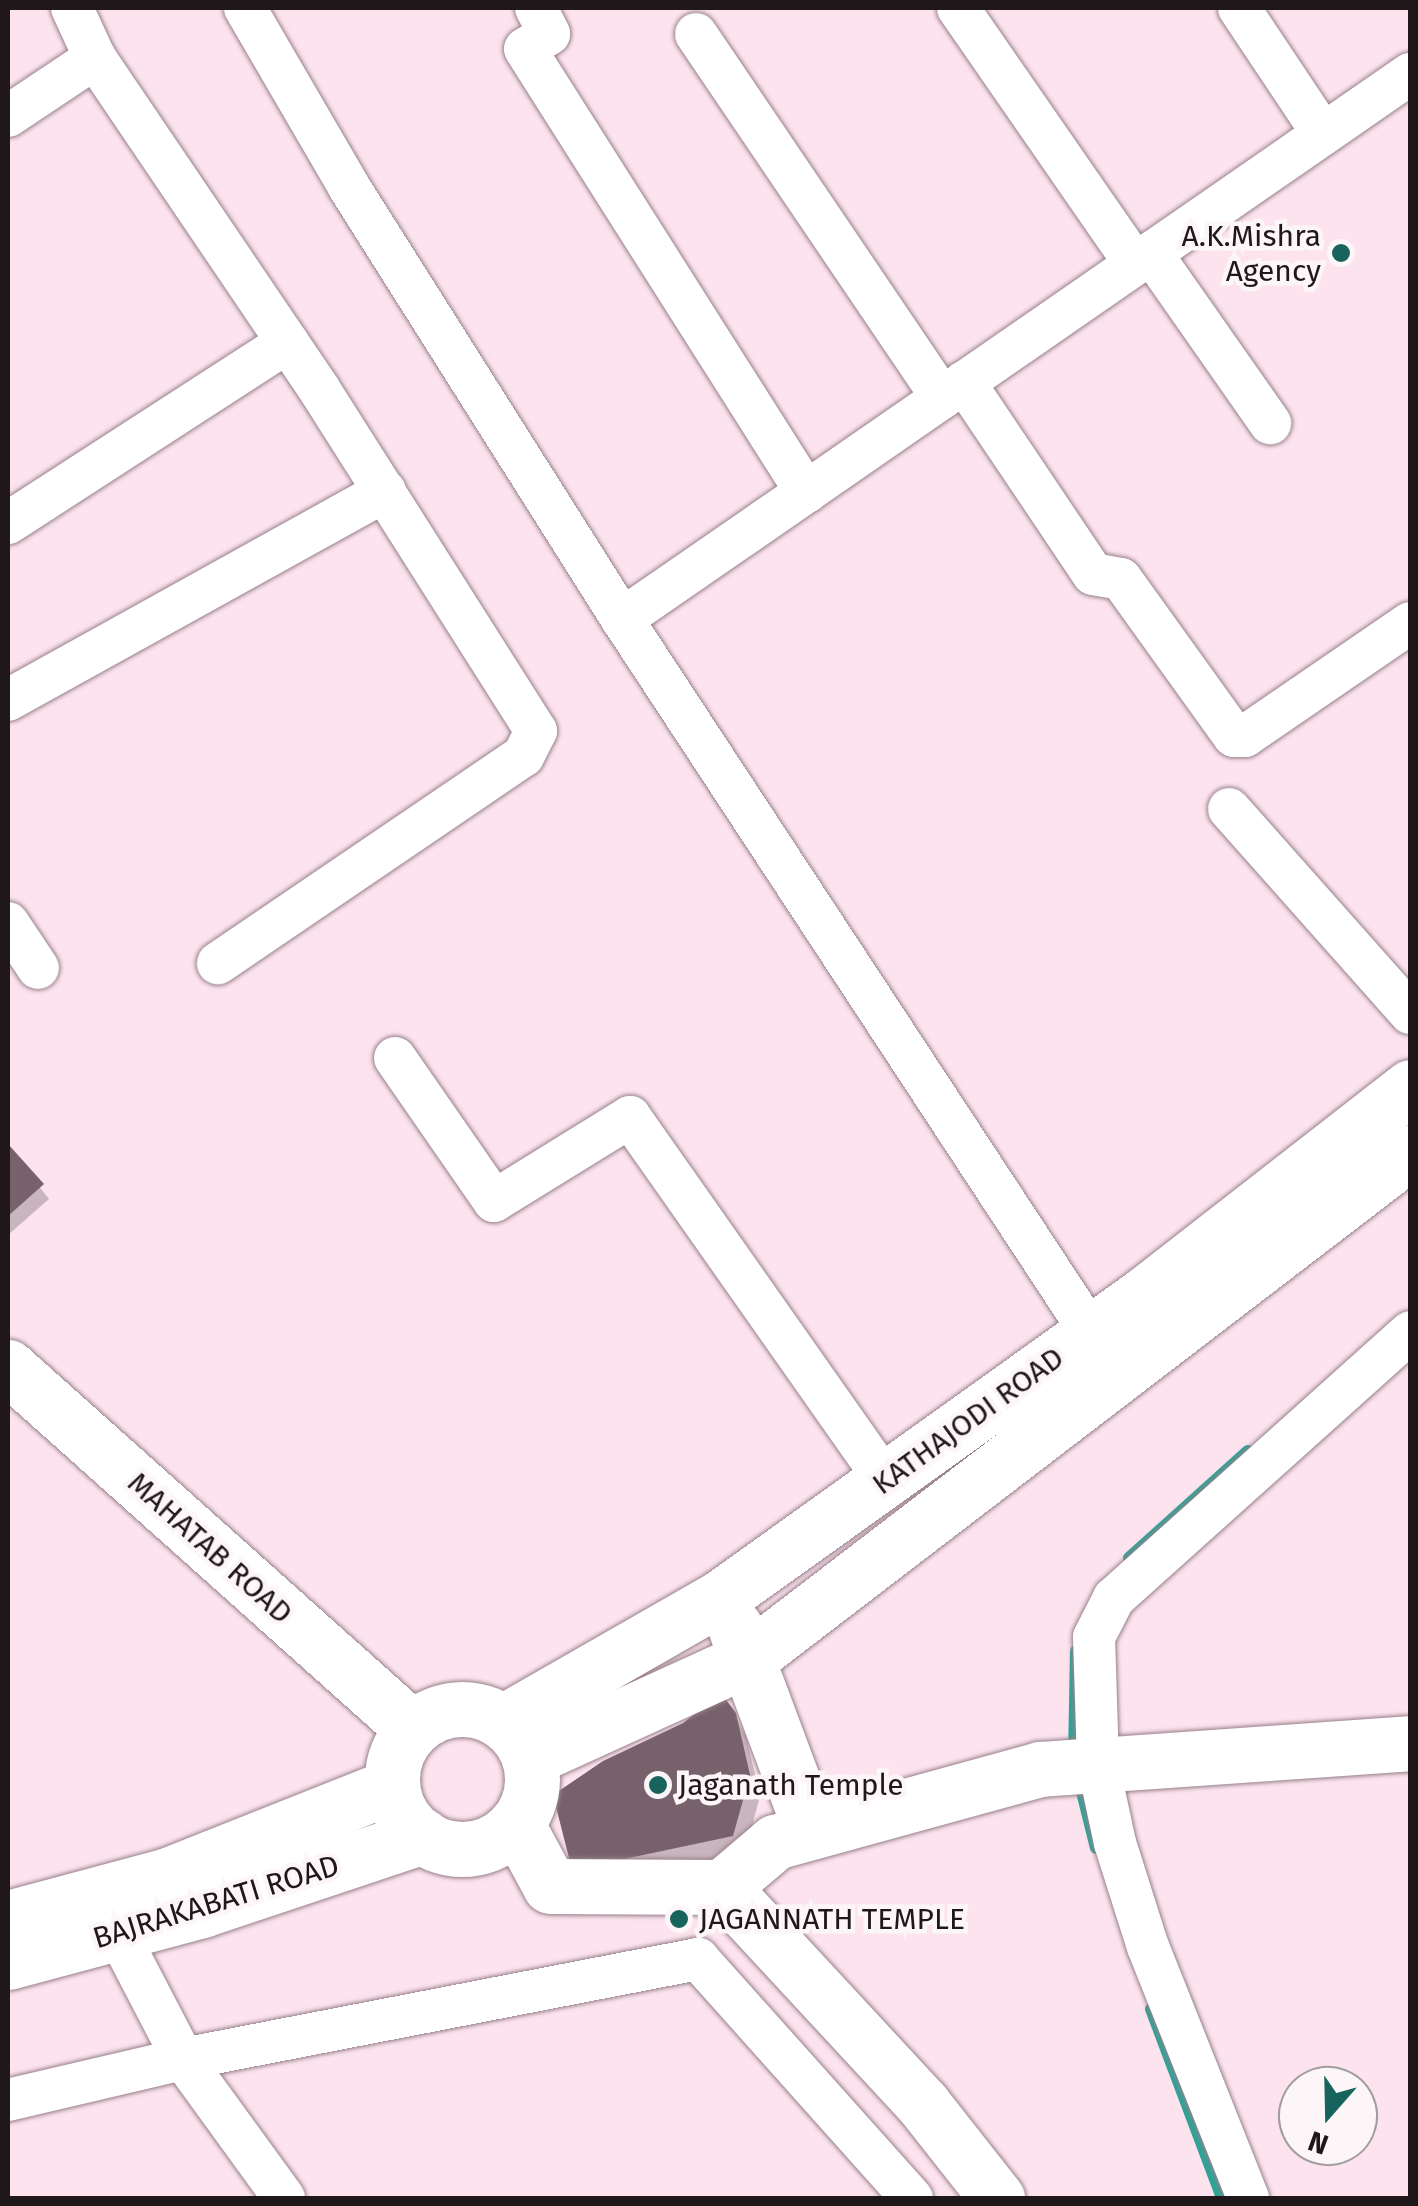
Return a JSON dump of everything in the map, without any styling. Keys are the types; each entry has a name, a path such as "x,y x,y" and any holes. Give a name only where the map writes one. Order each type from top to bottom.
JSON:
{"main road":[{"name":"KATHAJODI ROAD","path":"516,1740 1090,1333 1410,1088"},
{"name":"KATHAJODI ROAD","path":"516,1740 749,1658 1410,1152"},
{"name":"MAHATAB ROAD","path":"8,1366 413,1729"},
{"path":"721,1597 749,1658 811,1830"},
{"path":"460,1709 516,1740 533,1781 516,1825 476,1848 453,1849 423,1836 398,1808 392,1786 394,1762 413,1729 460,1709"},
{"path":"516,1825 550,1886 722,1887 775,1842 1040,1769 1410,1743"},
{"name":"BAJRAKABATI ROAD","path":"8,1918 168,1875 392,1786"},
{"name":"BAJRAKABATI ROAD","path":"8,1962 118,1934 423,1836"},
{"path":"722,1887 922,2104 997,2198"}],"street":[{"path":"72,8 95,58 386,491 529,718 534,744 218,963"},
{"path":"245,8 349,187 622,619 1090,1333"},
{"path":"536,8 549,34 526,49 806,492"},
{"path":"958,8 1270,423"},
{"path":"1239,8 1323,134"},
{"path":"696,34 953,390 1093,574 1121,579 1234,736 1244,736 1410,623"},
{"path":"8,116 95,58"},
{"path":"622,619 1410,74"},
{"path":"8,523 288,342"},
{"path":"8,700 386,491"},
{"path":"1229,809 1410,1014"},
{"path":"8,924 38,968"},
{"path":"395,1058 494,1201 630,1117 886,1480"},
{"path":"1248,2198 1148,1947 1098,1764 1094,1638 1114,1598 1410,1332"},
{"path":"118,1934 183,2059 284,2198"},
{"path":"8,2100 183,2059 698,1959 912,2198"}],"building":[{"path":"8,1144 44,1184 8,1216"},
{"name":"Jaganath Temple","path":"721,1693 736,1713 750,1775 733,1836 572,1870 553,1795 603,1761 683,1723"}],"waterway":[{"path":"1129,1558 1248,1451"},
{"path":"1074,1756 1076,1651"},
{"path":"1079,1780 1096,1848"},
{"path":"1151,2009 1222,2198"}],"place":[{"name":"A.K.Mishra Agency","path":"1341,253"},
{"name":"Jaganath Temple","path":"658,1785"},
{"name":"JAGANNATH TEMPLE","path":"679,1919"}]}
